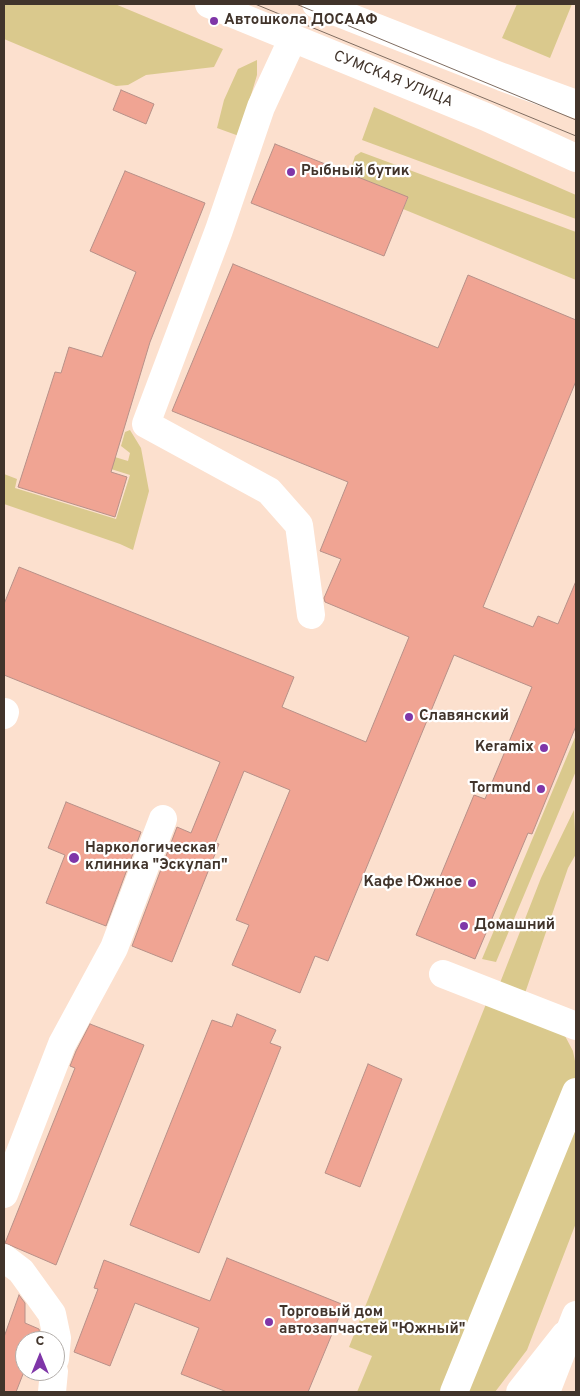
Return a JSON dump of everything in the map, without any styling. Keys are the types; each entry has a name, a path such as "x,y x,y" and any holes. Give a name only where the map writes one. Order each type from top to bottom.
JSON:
{"main road":[{"name":"СУМСКАЯ УЛИЦА","path":"209,4 486,117 576,158"},
{"path":"316,4 359,12 502,77 576,104"},
{"path":"293,38 262,107 219,230 146,424 269,491 299,525 311,615"},
{"path":"4,1194 62,1044 114,948 163,819"},
{"path":"444,974 576,1026"},
{"path":"454,1392 576,1092"},
{"path":"4,1258 21,1271 52,1314 56,1331"},
{"path":"520,1392 574,1321"},
{"path":"546,1392 574,1321"}],"shaded area":[{"path":"4,4 115,4 223,49 214,67 146,75 128,85 116,86 4,39"},
{"path":"517,4 572,4 550,58 502,38"},
{"path":"257,60 257,75 239,136 217,128 224,100 238,69"},
{"path":"374,107 576,195 576,219 362,140"},
{"path":"361,152 576,232 576,280 403,209 408,198 349,174 355,156"},
{"path":"130,430 141,448 149,491 133,550 4,504 4,474 17,479 15,488 116,519 130,475 38,446 42,435 128,461 130,453 121,446 125,432"},
{"path":"576,735 576,771 496,962 482,959"},
{"path":"574,810 576,854 568,868 523,999 498,988 541,878"},
{"path":"488,999 565,1036 573,1051 576,1066 575,1083 452,1392 357,1392 372,1356 349,1347"},
{"path":"576,1122 576,1223 527,1350 495,1392 466,1392"}],"building":[{"path":"121,90 154,104 146,124 113,110"},
{"path":"275,144 408,197 384,256 251,203"},
{"path":"125,171 205,203 150,342 111,472 127,477 115,517 18,487 55,372 61,373 69,347 102,357 136,272 90,251"},
{"path":"233,264 438,348 468,275 576,320 576,381 483,607 533,627 538,616 558,624 576,581 576,726 532,834 528,833 475,959 416,935 474,795 485,799 532,687 454,655 328,961 315,956 300,993 232,965 249,925 236,920 290,790 244,771 215,843 219,844 172,962 132,946 177,827 191,833 220,762 4,675 4,604 19,567 294,677 282,707 366,742 409,637 325,602 324,598 341,559 320,551 348,482 172,411"},
{"path":"66,802 141,832 106,926 46,903 65,855 48,848"},
{"path":"237,1014 276,1030 270,1043 281,1047 199,1253 130,1225 212,1020 232,1027"},
{"path":"90,1024 144,1045 56,1265 5,1243 75,1068 70,1066"},
{"path":"368,1064 402,1079 360,1187 325,1173"},
{"name":"Торговый дом автозапчастей \"Южный\"","path":"227,1258 344,1305 308,1392 227,1392 181,1374 199,1328 135,1303 110,1366 74,1352 98,1289 94,1288 104,1260 210,1301"},
{"path":"19,1295 25,1303 25,1323 39,1329 39,1331 15,1331 15,1381 20,1381 16,1392 4,1392 4,1337"}],"tram line":[{"path":"255,4 576,136"},
{"path":"296,4 576,120"}],"place":[{"name":"Автошкола ДОСААФ","path":"214,21"},
{"name":"Рыбный бутик","path":"291,172"},
{"name":"Славянский","path":"409,717"},
{"name":"Keramix","path":"544,748"},
{"name":"Tormund","path":"541,789"},
{"name":"Наркологическая клиника \"Эскулап\"","path":"74,858"},
{"name":"Кафе Южное","path":"472,883"},
{"name":"Домашний","path":"464,926"},
{"name":"Торговый дом автозапчастей \"Южный\"","path":"269,1322"}]}
